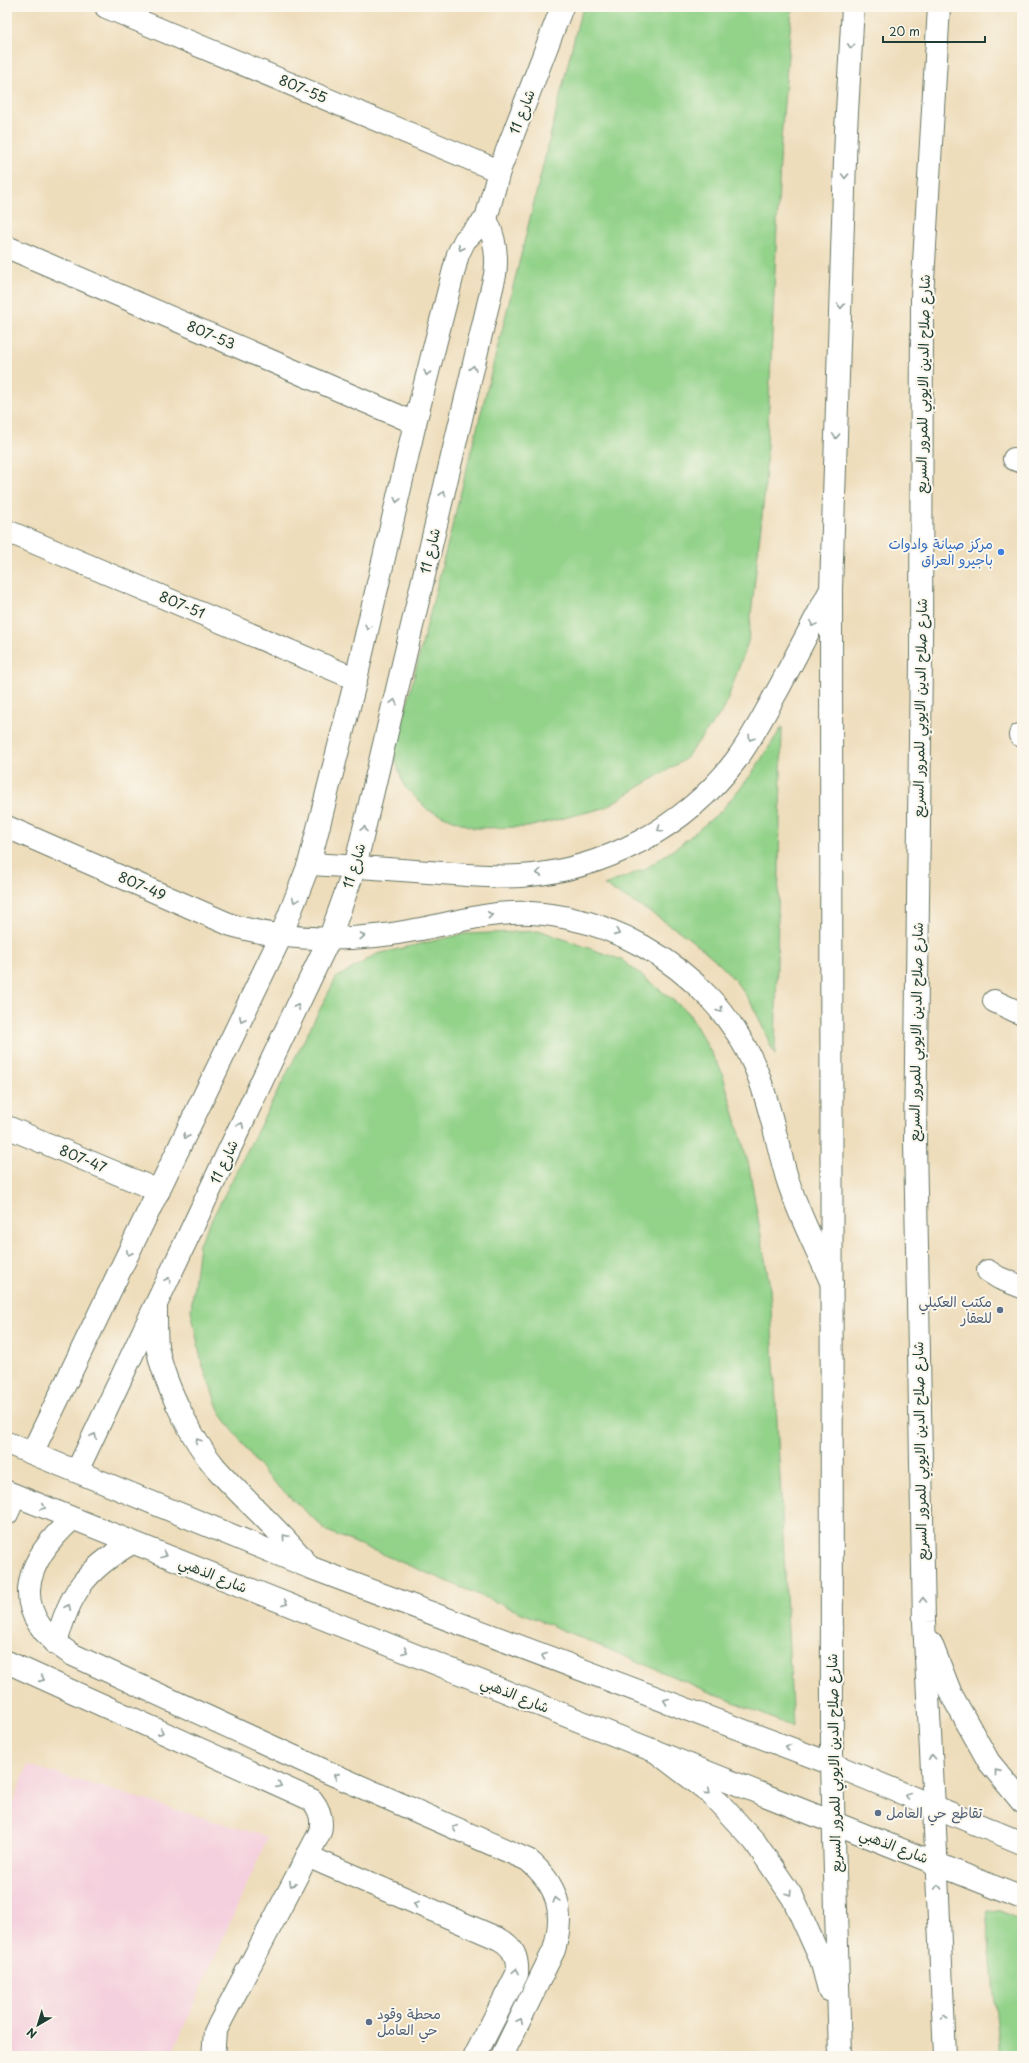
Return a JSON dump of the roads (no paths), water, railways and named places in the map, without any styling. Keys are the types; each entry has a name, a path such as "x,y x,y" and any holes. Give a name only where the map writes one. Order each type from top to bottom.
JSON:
{"street":[{"name":"807-55","path":"106,7 500,171"},
{"name":"شارع 11","path":"32,1453 281,936 309,864 356,679 415,423 458,254 465,240 486,219 500,171 562,7"},
{"name":"شارع صلاح الدين الايوبي للمرور السريع","path":"840,2056 832,1764 832,589 846,130 853,7"},
{"name":"شارع صلاح الدين الايوبي للمرور السريع","path":"939,7 922,305 921,659 915,1141 924,1622 937,1863 945,2056"},
{"name":"شارع 11","path":"77,1471 330,937 355,867 496,275 498,260 496,246 486,219"},
{"name":"807-53","path":"7,247 415,423"},
{"name":"807-51","path":"7,530 356,679"},
{"path":"309,864 491,876 521,876 585,865 620,852 654,834 685,812 712,788 736,761 756,730 832,589"},
{"name":"807-49","path":"7,827 231,925 260,933 281,936 371,936 406,931 486,915 517,913 549,914 578,920 606,928 633,940 659,955 687,977 714,1002 736,1031 755,1066 766,1097 787,1180 832,1284"},
{"path":"994,1001 1022,1014"},
{"name":"807-47","path":"7,1127 159,1191"},
{"path":"988,1271 999,1278 1022,1287"},
{"path":"156,1306 158,1347 170,1389 189,1429 214,1465 279,1530 309,1567"},
{"path":"7,1443 309,1567 832,1764 1022,1843"},
{"name":"شارع الذهبي","path":"10,1501 72,1519 655,1750 1022,1898"},
{"path":"72,1519 46,1546 29,1578 28,1595 32,1614 43,1630 56,1644 71,1654 325,1771 528,1860 542,1872 556,1897 560,1915 559,1932 554,1950 502,2056"},
{"path":"56,1644 62,1618 74,1595 86,1579 109,1556 132,1543"},
{"path":"924,1622 951,1694 990,1762 1022,1802"},
{"path":"7,1662 312,1800 318,1807 322,1823 320,1832 216,2032 213,2056"},
{"path":"655,1750 709,1792 755,1842 793,1898 821,1960 839,2025"},
{"path":"307,1856 499,1939 511,1948 518,1964 517,1974 475,2056"}],"place":[{"name":"مركز صيانة وادوات باجيرو العراق","path":"1001,552"},
{"name":"مكتب العكيلي للعقار","path":"1000,1310"},
{"name":"تقاطع حي العامل","path":"878,1813"},
{"name":"محطة وقود حي العامل","path":"369,2022"}]}
